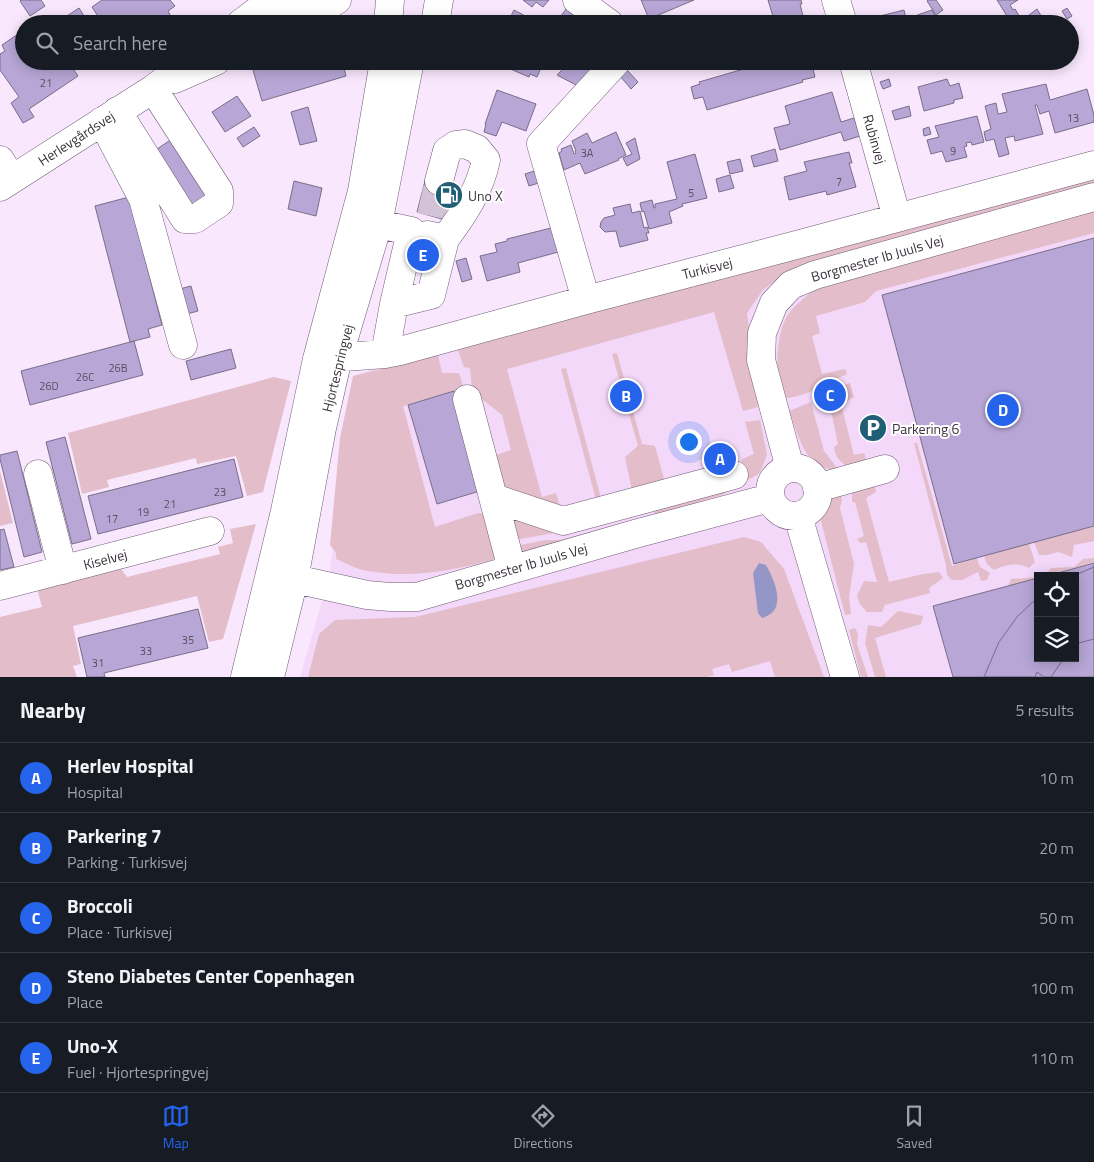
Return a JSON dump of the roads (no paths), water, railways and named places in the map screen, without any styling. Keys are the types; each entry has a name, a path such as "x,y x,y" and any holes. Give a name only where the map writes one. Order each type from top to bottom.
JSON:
{"street":[{"path":"252,15 272,0"},
{"path":"280,15 299,0"},
{"path":"313,15 337,0"},
{"path":"389,15 390,0"},
{"path":"418,15 420,0"},
{"path":"436,15 439,0"},
{"path":"577,0 598,15"},
{"path":"836,0 840,15"},
{"name":"Herlevgårdsvej","path":"4,175 109,116 153,89 178,70"},
{"name":"Herlevgårdsvej","path":"153,89 196,70"},
{"name":"Hjortespringvej","path":"270,677 282,576 362,191 382,70"},
{"name":"Hjortespringvej","path":"328,358 378,224 408,70"},
{"path":"425,70 421,93 378,224 428,230 464,215 484,172 486,160 477,149 465,144 456,144 448,151 439,181"},
{"path":"586,300 541,144 610,70"},
{"name":"Rubinvej","path":"856,70 897,218"},
{"path":"109,116 185,219 195,219 219,203 219,191 153,89"},
{"path":"109,116 143,199 182,345"},
{"name":"Turkisvej","path":"328,358 386,354 1094,165"},
{"name":"Borgmester Ib Juuls Vej","path":"790,468 760,360 762,333 774,303 791,285 815,275 1094,197"},
{"path":"386,354 394,304 428,230"},
{"path":"467,399 512,569"},
{"path":"790,468 802,470 812,477 818,488 816,500 809,511 798,516 786,515 776,509 770,498 770,484 778,474 790,468"},
{"path":"818,488 885,469"},
{"path":"38,474 62,570"},
{"path":"494,498 563,521 734,475"},
{"name":"Borgmester Ib Juuls Vej","path":"282,576 368,595 417,597 635,534 770,498"},
{"path":"798,516 845,677"},
{"name":"Kiselvej","path":"0,586 210,531"},
{"name":"Hjortespringvej","path":"245,677 282,576"}],"water":[{"path":"759,563 766,565 776,587 777,595 775,609 762,618 758,613 753,573"}],"tunnel":[{"path":"431,216 439,181"}],"place":[{"name":"Uno X","path":"449,195"},
{"name":"Uno-X","path":"423,255"},
{"name":"Broccoli","path":"830,395"},
{"name":"Parkering 7","path":"626,396"},
{"name":"Steno Diabetes Center Copenhagen","path":"1003,410"},
{"name":"Parkering 6","path":"873,428"},
{"name":"Herlev Hospital","path":"720,459"}]}
